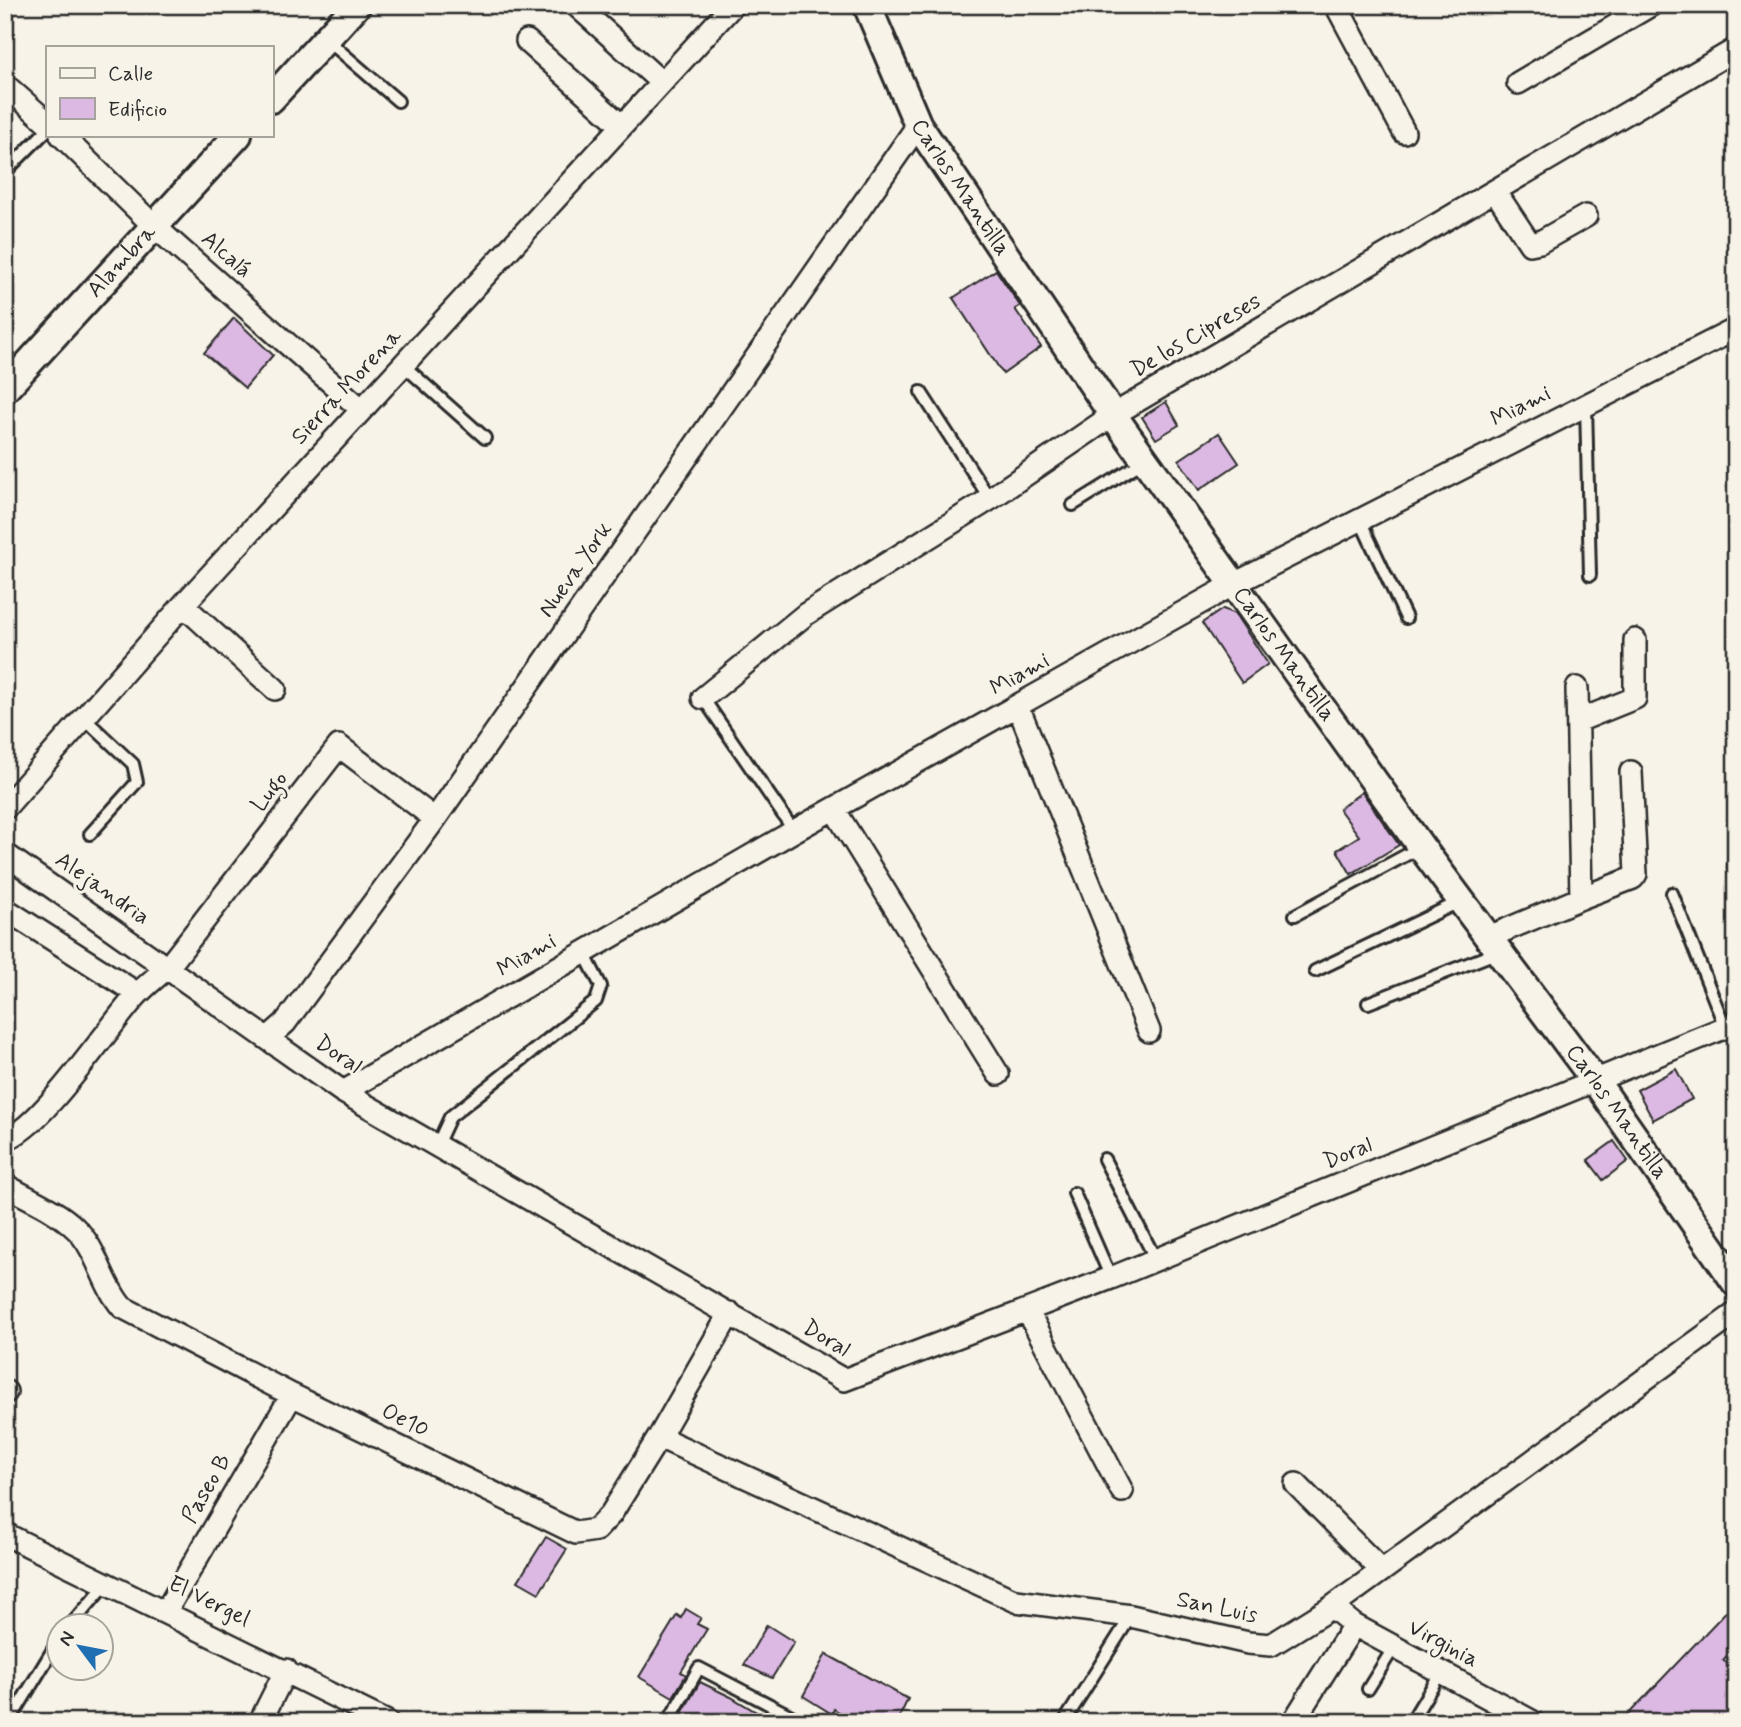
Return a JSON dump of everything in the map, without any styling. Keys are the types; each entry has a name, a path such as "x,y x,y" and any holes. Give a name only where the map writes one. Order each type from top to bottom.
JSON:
{"street":[{"path":"273,97 356,5"},
{"path":"576,5 661,82"},
{"name":"Sierra Morena","path":"5,808 183,605 733,5"},
{"name":"Carlos Mantilla","path":"867,5 918,125 1113,415 1421,847 1596,1082 1735,1279"},
{"path":"1336,5 1404,132"},
{"path":"1518,83 1651,5"},
{"path":"527,41 622,126"},
{"name":"De los Cipreses","path":"703,698 806,614 990,499 1113,415 1736,50"},
{"path":"5,85 46,121"},
{"name":"Nueva York","path":"268,1038 285,1023 435,819 918,125"},
{"name":"Alcalá","path":"62,136 154,226 361,409"},
{"name":"Alambra","path":"5,389 237,136"},
{"path":"1495,191 1530,244 1540,242 1586,216"},
{"name":"Miami","path":"343,1092 794,831 1234,584 1736,329"},
{"path":"183,605 275,689"},
{"path":"1578,721 1635,698 1635,640"},
{"path":"1577,688 1581,898"},
{"path":"1018,706 1149,1031"},
{"name":"Lugo","path":"169,967 339,746 435,819"},
{"path":"1494,944 1581,898 1633,878 1636,874 1631,772"},
{"path":"834,809 998,1073"},
{"name":"Alejandria","path":"5,854 169,967"},
{"path":"5,909 138,994"},
{"path":"8,1140 36,1118 138,994 169,967"},
{"name":"Doral","path":"169,967 343,1092 844,1380 1111,1279 1730,1025"},
{"name":"Oe10","path":"5,1185 74,1227 84,1240 108,1291 122,1307 292,1395 576,1534 596,1530 611,1514 730,1313"},
{"path":"1027,1310 1122,1491"},
{"name":"San Luis","path":"659,1437 1016,1601 1131,1616 1248,1643 1270,1645 1332,1607 1736,1313"},
{"name":"Paseo B","path":"166,1611 292,1395"},
{"path":"1296,1484 1381,1570"},
{"name":"El Vergel","path":"6,1538 108,1582 387,1722"},
{"name":"Virginia","path":"1332,1607 1354,1625 1534,1722"},
{"path":"1293,1722 1354,1625"},
{"path":"260,1722 286,1670"}],"lane":[{"path":"326,39 398,101"},
{"path":"5,172 46,131"},
{"path":"403,365 485,439"},
{"path":"921,392 990,499"},
{"path":"1586,404 1590,575"},
{"path":"1073,505 1146,460"},
{"path":"1360,520 1406,618"},
{"path":"703,698 794,831"},
{"path":"84,718 133,764 137,774 136,782 90,834"},
{"path":"1295,915 1421,847"},
{"path":"1672,893 1730,1025"},
{"path":"1315,971 1462,901"},
{"path":"1368,1003 1494,944"},
{"path":"437,1144 450,1117 596,1001 601,986 584,953"},
{"path":"1104,1159 1156,1260"},
{"path":"1074,1193 1111,1279"},
{"path":"82,1612 108,1582"},
{"path":"1064,1722 1131,1616"},
{"path":"1368,1689 1394,1647"},
{"path":"9,1722 46,1661"},
{"path":"668,1722 699,1668 803,1722"},
{"path":"1415,1715 1441,1672"}],"building":[{"path":"996,270 1020,306 1015,309 1041,347 1003,374 953,298"},
{"path":"234,318 273,355 245,388 204,353"},
{"path":"1166,402 1179,425 1156,439 1142,417"},
{"path":"1219,433 1239,463 1199,490 1179,460"},
{"path":"1223,609 1235,614 1268,664 1242,683 1202,623"},
{"path":"1362,792 1399,845 1351,874 1337,850 1359,836 1339,809"},
{"path":"1676,1069 1692,1099 1653,1120 1637,1090"},
{"path":"1614,1141 1628,1161 1603,1180 1588,1160"},
{"path":"546,1537 567,1549 539,1593 518,1581"},
{"path":"1736,1601 1736,1646 1723,1660 1736,1668 1736,1702 1724,1722 1621,1722"},
{"path":"686,1609 701,1618 697,1624 707,1629 681,1672 686,1675 673,1697 639,1677 677,1615 681,1618"},
{"path":"767,1625 794,1642 772,1678 744,1665"},
{"path":"826,1654 908,1699 897,1722 855,1722 834,1709 832,1714 803,1696"},
{"path":"700,1682 731,1697 773,1722 677,1722"}]}
